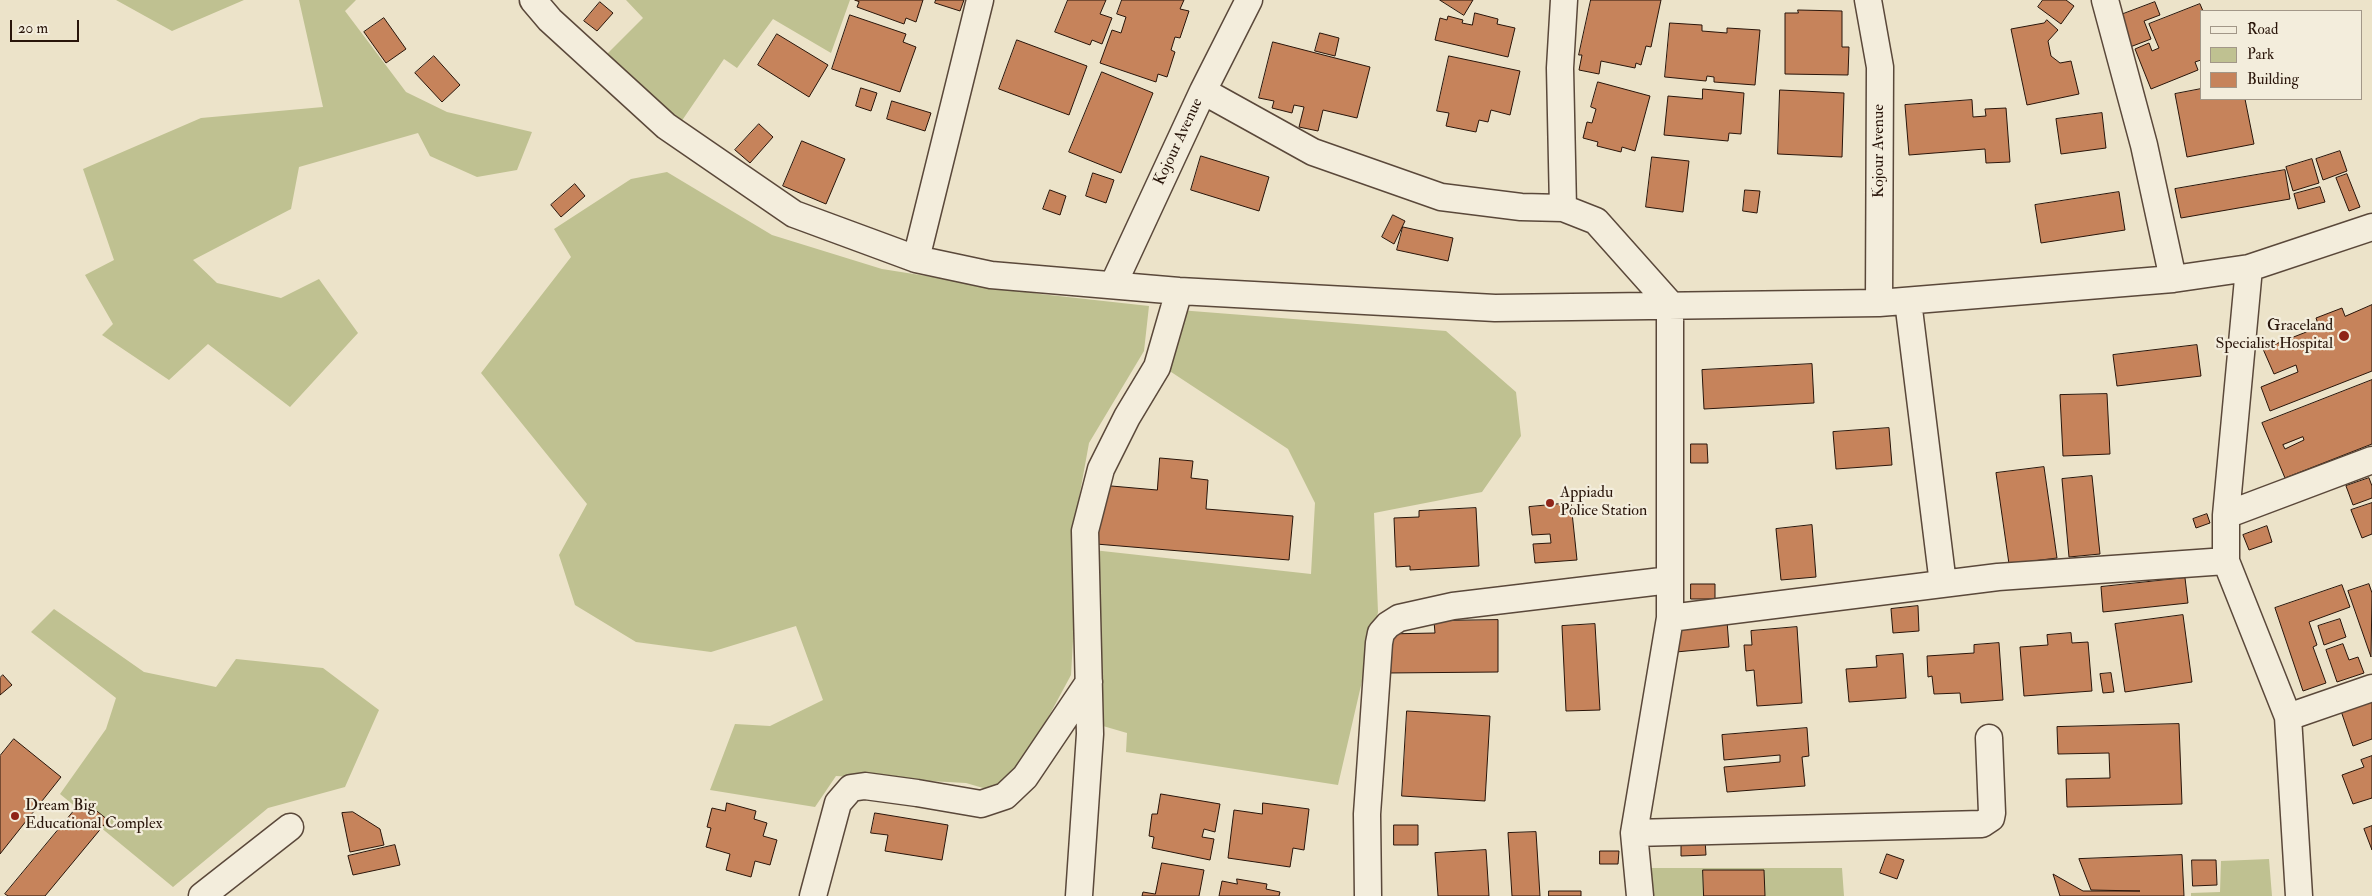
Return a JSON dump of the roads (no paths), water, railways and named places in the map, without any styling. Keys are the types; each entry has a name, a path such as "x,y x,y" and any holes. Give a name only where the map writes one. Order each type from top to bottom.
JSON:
{"street":[{"path":"533,0 550,20 666,126 794,214 916,259 991,276 1179,291 1495,308 1670,304 1879,303 2173,280 2249,268 2372,226"},
{"path":"916,259 980,0"},
{"name":"Kojour Avenue","path":"1113,285 1203,91 1249,0"},
{"path":"1563,208 1560,68 1564,0"},
{"name":"Kojour Avenue","path":"1868,0 1880,68 1879,303"},
{"path":"2105,0 2144,145 2173,280"},
{"path":"1203,91 1313,152 1441,197 1521,207 1563,208 1596,221 1670,304 1670,618 1634,833 1640,896"},
{"path":"2249,268 2226,515 2226,562 2288,717 2299,896"},
{"path":"1080,896 1090,734 1085,531 1101,469 1127,417 1157,367 1179,291"},
{"path":"1908,300 1943,584"},
{"path":"2226,515 2372,460"},
{"path":"1670,618 1998,577 2226,562"},
{"path":"1368,896 1367,814 1374,708 1379,643 1381,633 1388,624 1399,618 1453,606 1670,580"},
{"path":"813,896 838,803 850,788 865,786 909,791 981,804 1006,796 1025,777 1089,682"},
{"path":"2288,717 2372,688"},
{"path":"1634,833 1982,824 1990,818 1992,813 1989,738"},
{"path":"202,896 290,827"}],"place":[{"name":"Graceland Specialist Hospital","path":"2344,336"},
{"name":"Appiadu Police Station","path":"1550,503"},
{"name":"Dream Big Educational Complex","path":"15,816"}]}
